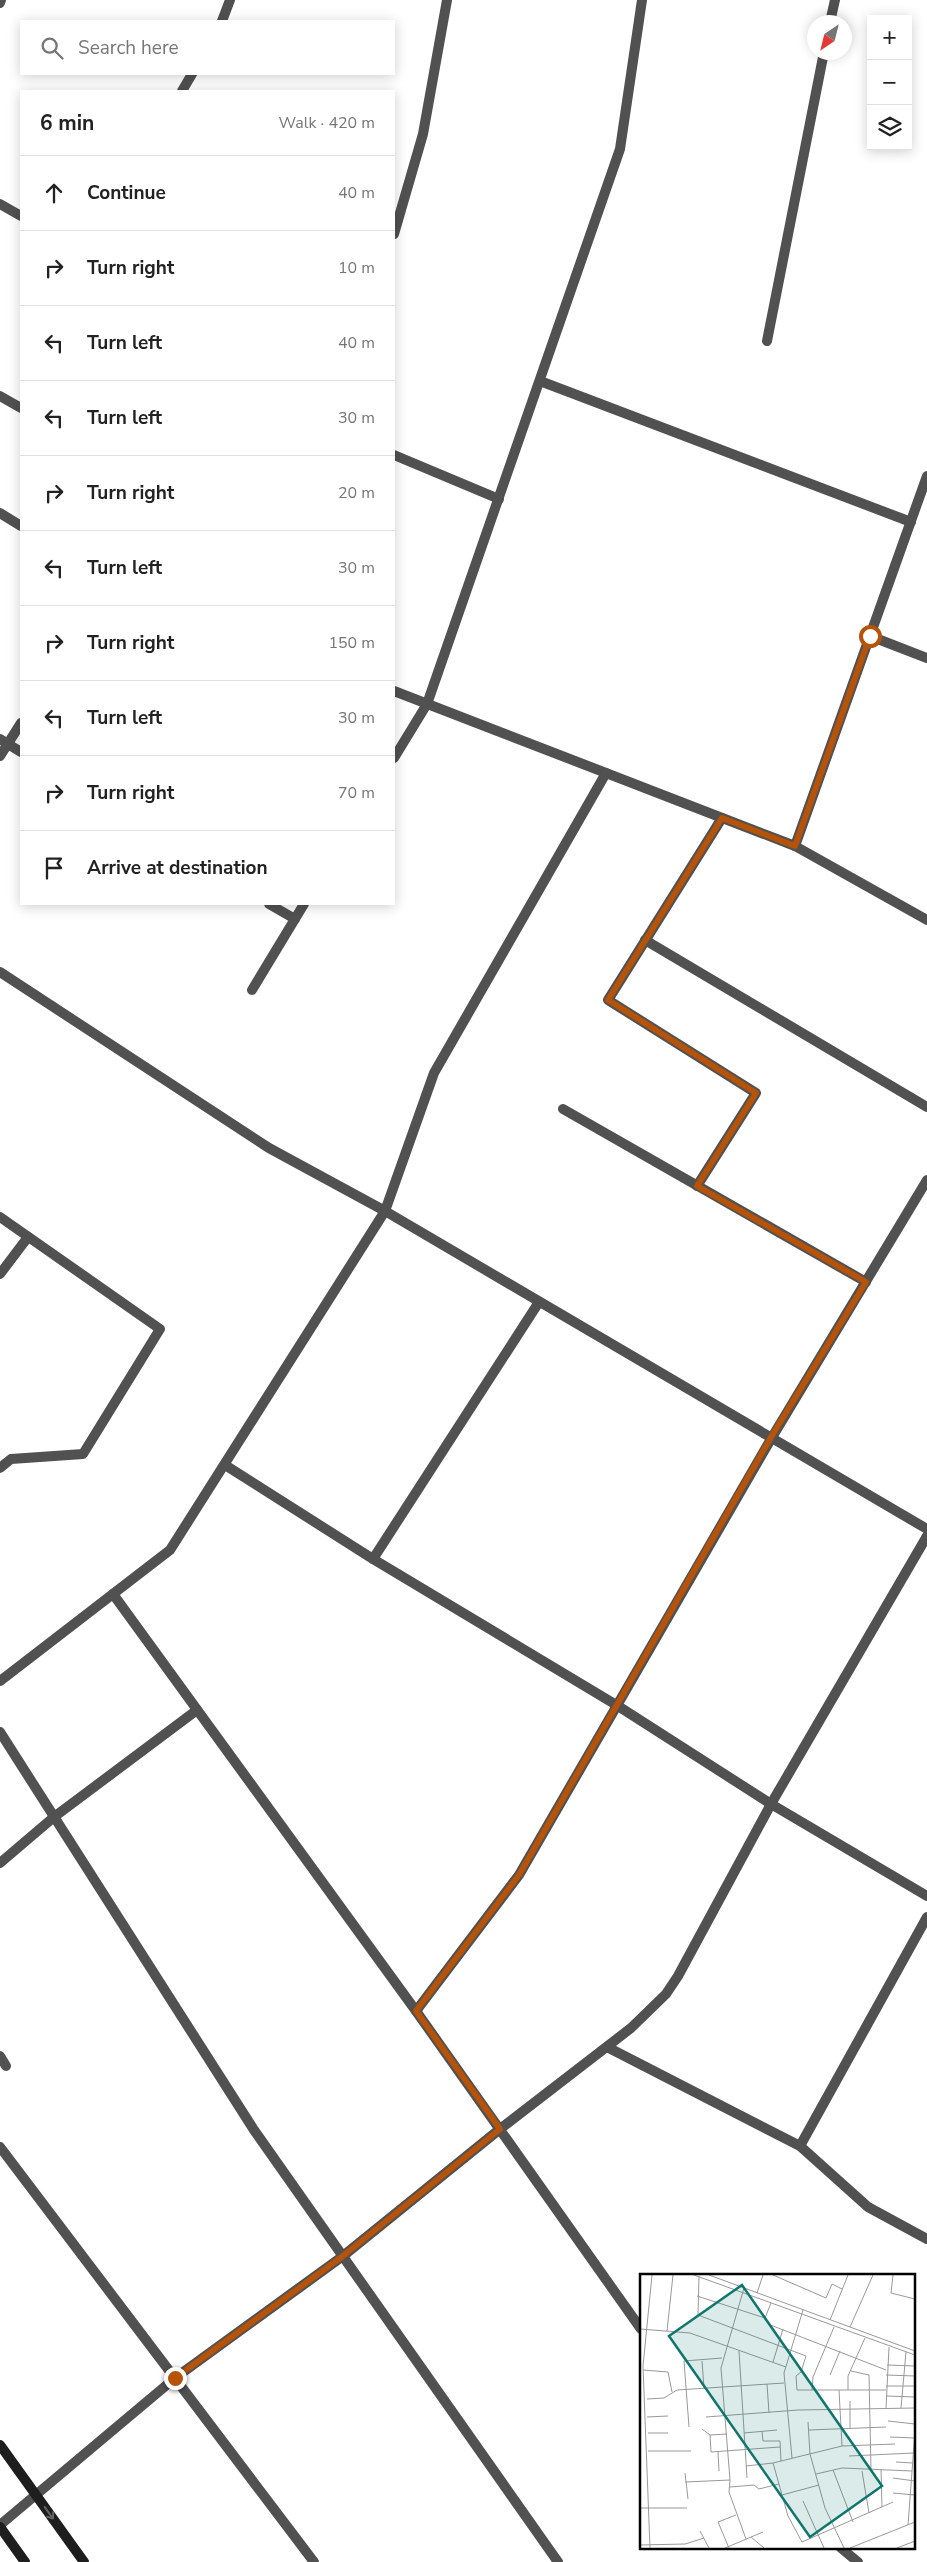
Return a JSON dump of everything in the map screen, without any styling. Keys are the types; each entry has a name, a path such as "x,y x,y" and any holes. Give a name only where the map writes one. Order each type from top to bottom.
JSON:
{"main road":[{"path":"0,2445 84,2562"},
{"path":"0,2526 25,2562"}],"street":[{"path":"222,20 230,0"},
{"path":"395,231 423,134 447,0"},
{"path":"395,756 427,704 620,149 642,0"},
{"path":"832,15 835,0"},
{"path":"767,341 822,60"},
{"path":"183,90 191,75"},
{"path":"0,204 20,215"},
{"path":"540,381 911,522"},
{"path":"0,396 20,407"},
{"path":"395,455 498,498"},
{"path":"795,846 927,476"},
{"path":"0,513 20,525"},
{"path":"870,636 927,658"},
{"path":"395,691 795,846 927,920"},
{"path":"0,756 4,741 20,724"},
{"path":"4,741 20,751"},
{"path":"0,1681 170,1550 385,1211 434,1073 606,773"},
{"path":"697,1186 756,1093 608,1000 722,818"},
{"path":"271,905 295,919"},
{"path":"252,990 303,905"},
{"path":"645,940 927,1107"},
{"path":"0,972 269,1148 385,1211 770,1439 927,1529"},
{"path":"564,1109 866,1282"},
{"path":"416,2011 519,1875 770,1439 927,1180"},
{"path":"0,1217 160,1329 83,1454 11,1459 0,1468"},
{"path":"0,1274 28,1236"},
{"path":"372,1559 539,1302"},
{"path":"225,1465 372,1559 618,1706 771,1804 927,1896"},
{"path":"0,2526 175,2378 343,2256 650,2011 678,1976 771,1804 927,1536"},
{"path":"113,1594 416,2011 640,2329"},
{"path":"0,1863 54,1818 197,1710"},
{"path":"0,1732 254,2130 558,2562"},
{"path":"800,2146 927,1917"},
{"path":"607,2047 800,2146 868,2207 927,2239"},
{"path":"0,2056 6,2066"},
{"path":"0,2147 314,2562"},
{"path":"843,2550 858,2562"}],"route":[{"path":"175,2378 343,2256 500,2129 416,2011 519,1875 549,1827 770,1439 866,1282 697,1186 756,1093 608,1000 722,818 795,846 870,636"}]}
